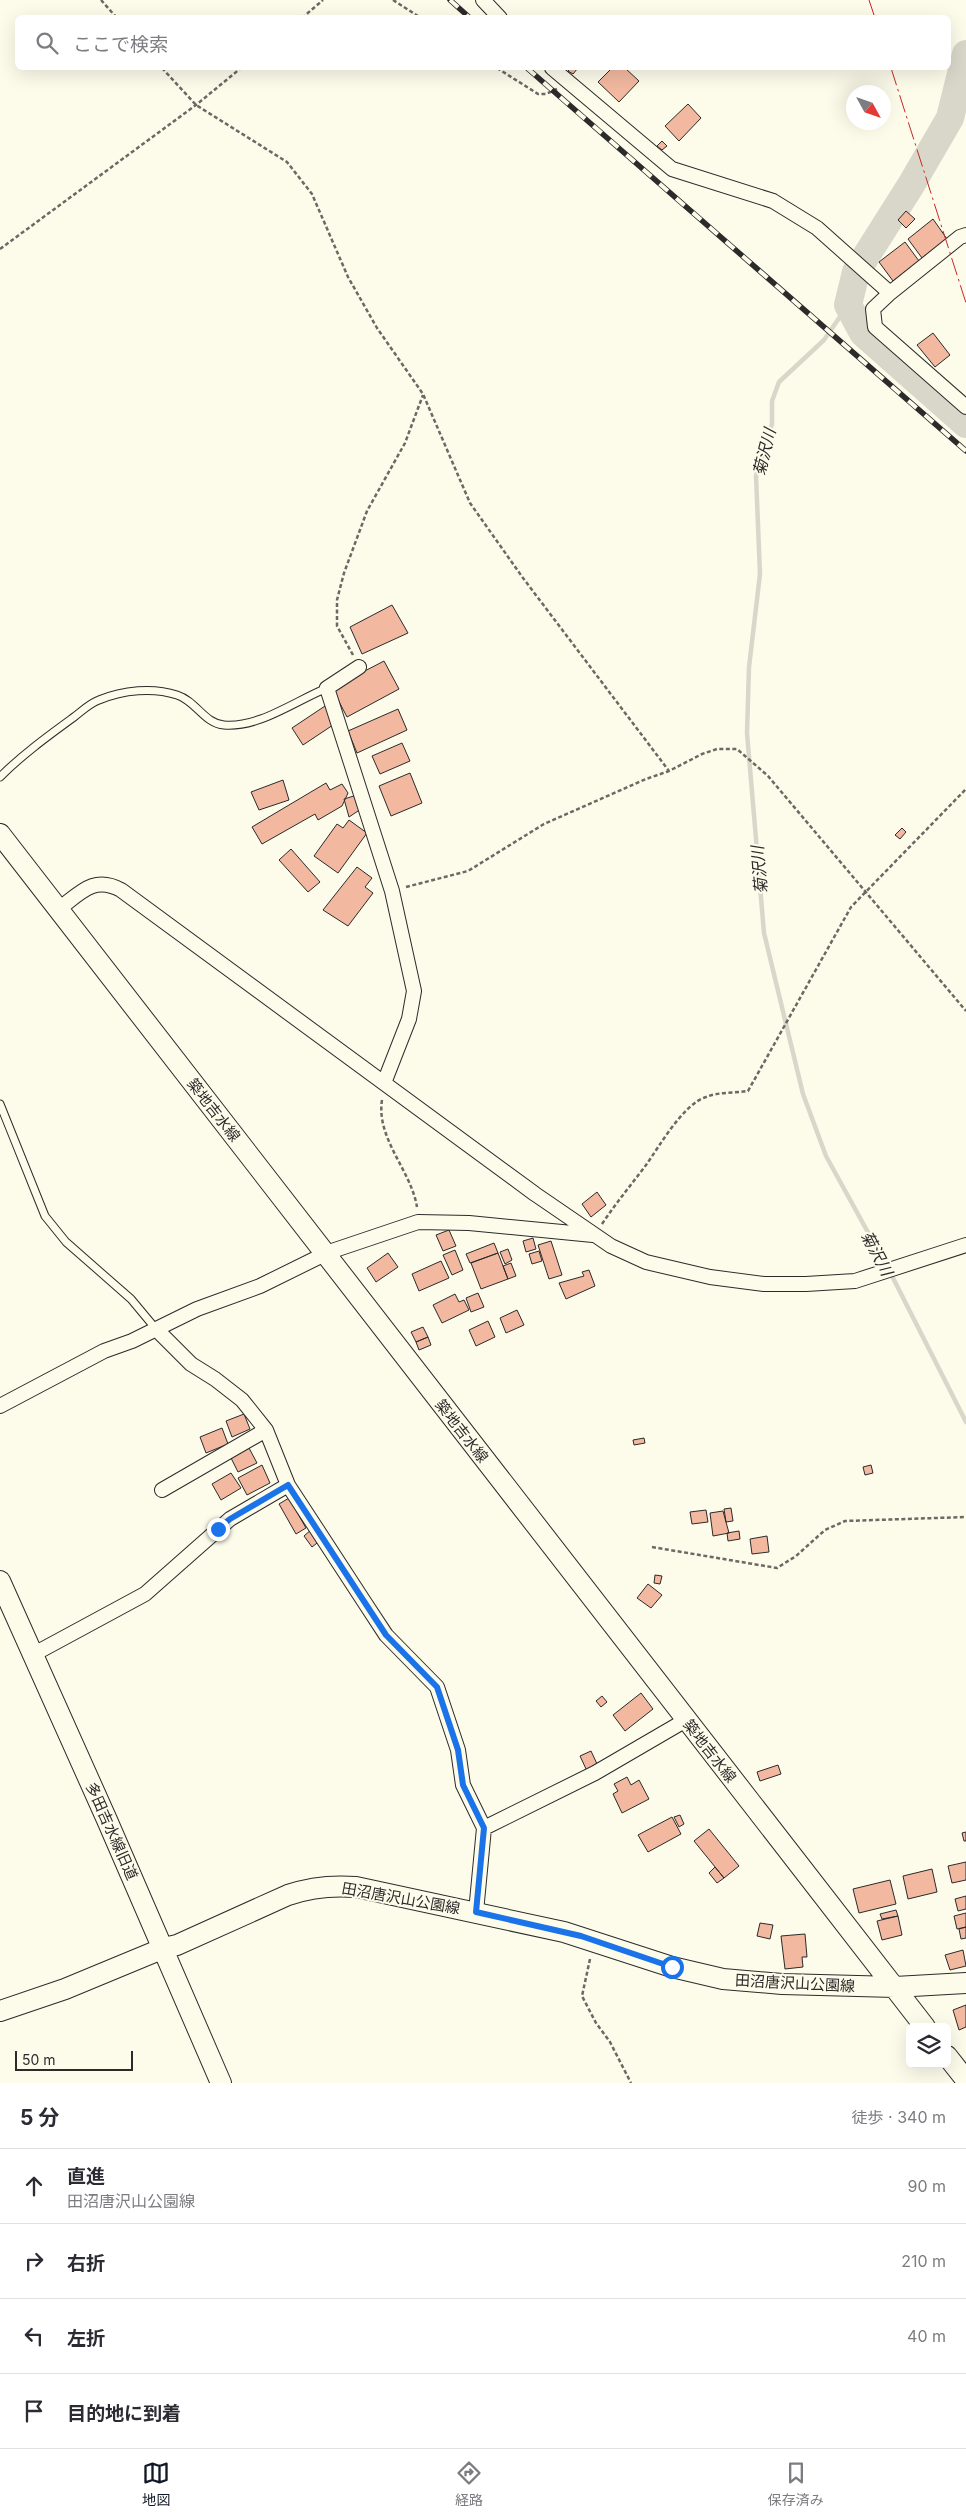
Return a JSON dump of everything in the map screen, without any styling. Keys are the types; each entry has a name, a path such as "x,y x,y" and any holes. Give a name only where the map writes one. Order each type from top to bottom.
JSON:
{"main road":[{"name":"築地吉水線","path":"0,834 922,2023"},
{"name":"多田吉水線旧道","path":"0,1581 164,1948 221,2083"},
{"name":"田沼唐沢山公園線","path":"0,2011 65,1989 164,1948 177,1946 288,1895 320,1886 356,1887 476,1912 596,1940 672,1967 722,1979 782,1984 895,1987 966,1983"},
{"path":"951,2061 966,2080"}],"street":[{"path":"483,0 497,15"},
{"path":"554,70 672,169 773,201 817,228 890,293"},
{"path":"966,235 960,237 873,309 875,327 966,407"},
{"path":"359,667 327,688 392,891 414,992 410,1019 384,1084"},
{"path":"59,909 86,888 109,883 594,1235 646,1262 683,1272 764,1284 855,1281 966,1245"},
{"path":"0,1406 96,1355 156,1329 197,1308 260,1286 325,1254 418,1222 469,1223 594,1235"},
{"path":"156,1329 191,1364 242,1400 266,1430 288,1485 386,1635 437,1687 458,1750 463,1785 484,1828 476,1912"},
{"path":"162,1490 266,1430"},
{"path":"34,1654 145,1594 230,1519 288,1485"},
{"path":"484,1828 595,1773 686,1720"}],"lane":[{"path":"0,777 38,742 97,700 117,693 142,690 183,696 214,723 226,726 257,720 327,688"},
{"path":"0,1104 46,1216 66,1242 131,1299 156,1329"}],"path":[{"path":"100,0 113,15"},
{"path":"306,15 323,0"},
{"path":"393,0 416,15"},
{"path":"164,70 196,105 287,162 312,194 348,277 378,328 424,394 470,503 523,578 670,771"},
{"path":"0,249 196,105 239,70"},
{"path":"500,70 538,94 546,94 570,83"},
{"path":"359,667 337,626 337,600 344,573 368,511 405,443 424,394"},
{"path":"392,891 468,871 544,824 646,779 670,771 717,748 737,749 768,776 966,1011"},
{"path":"594,1235 623,1193 645,1166 662,1138 681,1116 704,1097 748,1091 851,907 966,790"},
{"path":"384,1084 380,1112 386,1134 417,1204 418,1222"},
{"path":"652,1547 777,1568 796,1556 825,1530 845,1521 966,1517"},
{"path":"596,1940 582,1996 596,2023 610,2042 631,2083"}],"building":[{"path":"569,70 576,70 573,74"},
{"path":"610,70 627,70 639,81 619,102 598,82"},
{"path":"688,104 701,118 679,141 665,126"},
{"path":"662,141 667,146 662,150 657,146"},
{"path":"906,211 915,219 906,228 898,220"},
{"path":"933,219 947,239 922,258 908,239"},
{"path":"905,242 919,261 893,281 879,262"},
{"path":"933,333 950,355 935,367 917,345"},
{"path":"392,605 408,633 362,654 350,627"},
{"path":"384,661 399,689 347,717 332,688"},
{"path":"325,706 336,723 303,745 292,728"},
{"path":"398,709 407,730 357,753 348,731"},
{"path":"402,743 410,761 380,774 372,756"},
{"path":"410,773 422,803 391,816 379,786"},
{"path":"283,780 289,800 259,810 251,792"},
{"path":"326,783 330,790 342,784 348,793 342,806 318,820 315,814 262,844 252,827"},
{"path":"357,795 361,809 349,817 344,799"},
{"path":"349,820 367,833 338,873 314,856 337,824 343,828"},
{"path":"902,828 906,832 900,839 895,835"},
{"path":"291,849 320,882 308,892 279,860"},
{"path":"357,867 372,878 365,887 373,893 348,926 323,910"},
{"path":"597,1192 606,1205 591,1217 582,1204"},
{"path":"449,1230 456,1246 443,1251 436,1235"},
{"path":"533,1238 536,1249 526,1252 523,1241"},
{"path":"551,1241 562,1275 549,1279 538,1245"},
{"path":"494,1243 498,1253 470,1263 466,1254"},
{"path":"508,1249 512,1260 505,1264 500,1252"},
{"path":"455,1250 463,1270 452,1275 443,1255"},
{"path":"539,1251 542,1261 532,1264 529,1254"},
{"path":"388,1253 398,1267 376,1282 367,1268"},
{"path":"498,1253 508,1279 481,1289 471,1263"},
{"path":"441,1261 449,1278 419,1291 412,1274"},
{"path":"511,1263 516,1276 508,1279 503,1266"},
{"path":"589,1270 595,1286 566,1299 559,1283 584,1276 582,1272"},
{"path":"478,1293 484,1307 471,1312 466,1298"},
{"path":"455,1294 459,1302 464,1300 469,1310 442,1323 433,1305"},
{"path":"517,1310 524,1325 506,1333 500,1318"},
{"path":"488,1321 495,1337 476,1346 469,1330"},
{"path":"423,1327 428,1337 416,1342 411,1332"},
{"path":"428,1337 431,1345 419,1350 416,1342"},
{"path":"244,1414 250,1429 232,1437 226,1421"},
{"path":"222,1428 228,1444 206,1453 200,1437"},
{"path":"644,1438 645,1443 634,1445 633,1440"},
{"path":"249,1448 257,1463 238,1472 231,1458"},
{"path":"262,1465 270,1483 247,1495 238,1478"},
{"path":"871,1465 873,1473 865,1475 863,1467"},
{"path":"231,1473 241,1488 221,1500 212,1484"},
{"path":"289,1498 306,1528 296,1534 279,1504"},
{"path":"731,1508 733,1521 726,1522 724,1509"},
{"path":"706,1510 708,1522 692,1524 690,1512"},
{"path":"723,1511 729,1533 713,1536 710,1513"},
{"path":"312,1529 321,1540 312,1547 304,1536"},
{"path":"739,1531 740,1539 728,1541 727,1533"},
{"path":"767,1536 769,1552 752,1554 750,1539"},
{"path":"655,1575 662,1576 660,1584 654,1583"},
{"path":"648,1584 662,1595 651,1608 637,1598"},
{"path":"641,1693 653,1709 625,1731 613,1715"},
{"path":"602,1696 607,1702 601,1707 596,1701"},
{"path":"591,1751 598,1766 587,1771 580,1756"},
{"path":"778,1765 781,1774 760,1781 757,1772"},
{"path":"627,1777 631,1785 639,1780 649,1799 622,1813 613,1794 618,1791 614,1784"},
{"path":"680,1815 684,1824 679,1827 674,1817"},
{"path":"672,1817 681,1834 648,1852 638,1835"},
{"path":"709,1829 739,1866 724,1878 694,1841"},
{"path":"966,1832 966,1841 964,1841 962,1833"},
{"path":"966,1862 966,1880 952,1883 948,1866"},
{"path":"715,1867 724,1878 717,1883 709,1873"},
{"path":"932,1869 937,1892 908,1899 903,1876"},
{"path":"890,1880 896,1904 859,1913 853,1889"},
{"path":"966,1896 966,1909 958,1911 955,1899"},
{"path":"896,1910 898,1916 882,1919 880,1914"},
{"path":"966,1913 966,1927 957,1929 954,1916"},
{"path":"898,1916 902,1935 882,1940 877,1921"},
{"path":"760,1923 773,1925 770,1939 757,1936"},
{"path":"966,1927 966,1938 961,1939 959,1929"},
{"path":"805,1934 807,1957 802,1957 803,1967 785,1969 781,1936"},
{"path":"963,1950 966,1966 950,1970 945,1955"},
{"path":"966,2005 966,2027 959,2030 953,2010"}],"waterway":[{"name":"菊沢川","path":"966,54 950,118 911,185 856,272 848,305 863,333 966,424"},
{"name":"菊沢川","path":"848,305 824,340 779,382 772,401 772,424 756,476 760,574 749,667 747,733 764,933 803,1094 826,1156 892,1276 966,1422"}],"railway":[{"path":"450,0 467,15"},
{"path":"529,70 966,451"}],"power":[{"path":"869,0 874,15"},
{"path":"892,70 966,303"}],"route":[{"path":"218,1529 230,1519 288,1485 386,1635 437,1687 458,1750 463,1785 484,1828 476,1912 581,1936 672,1967"}]}
